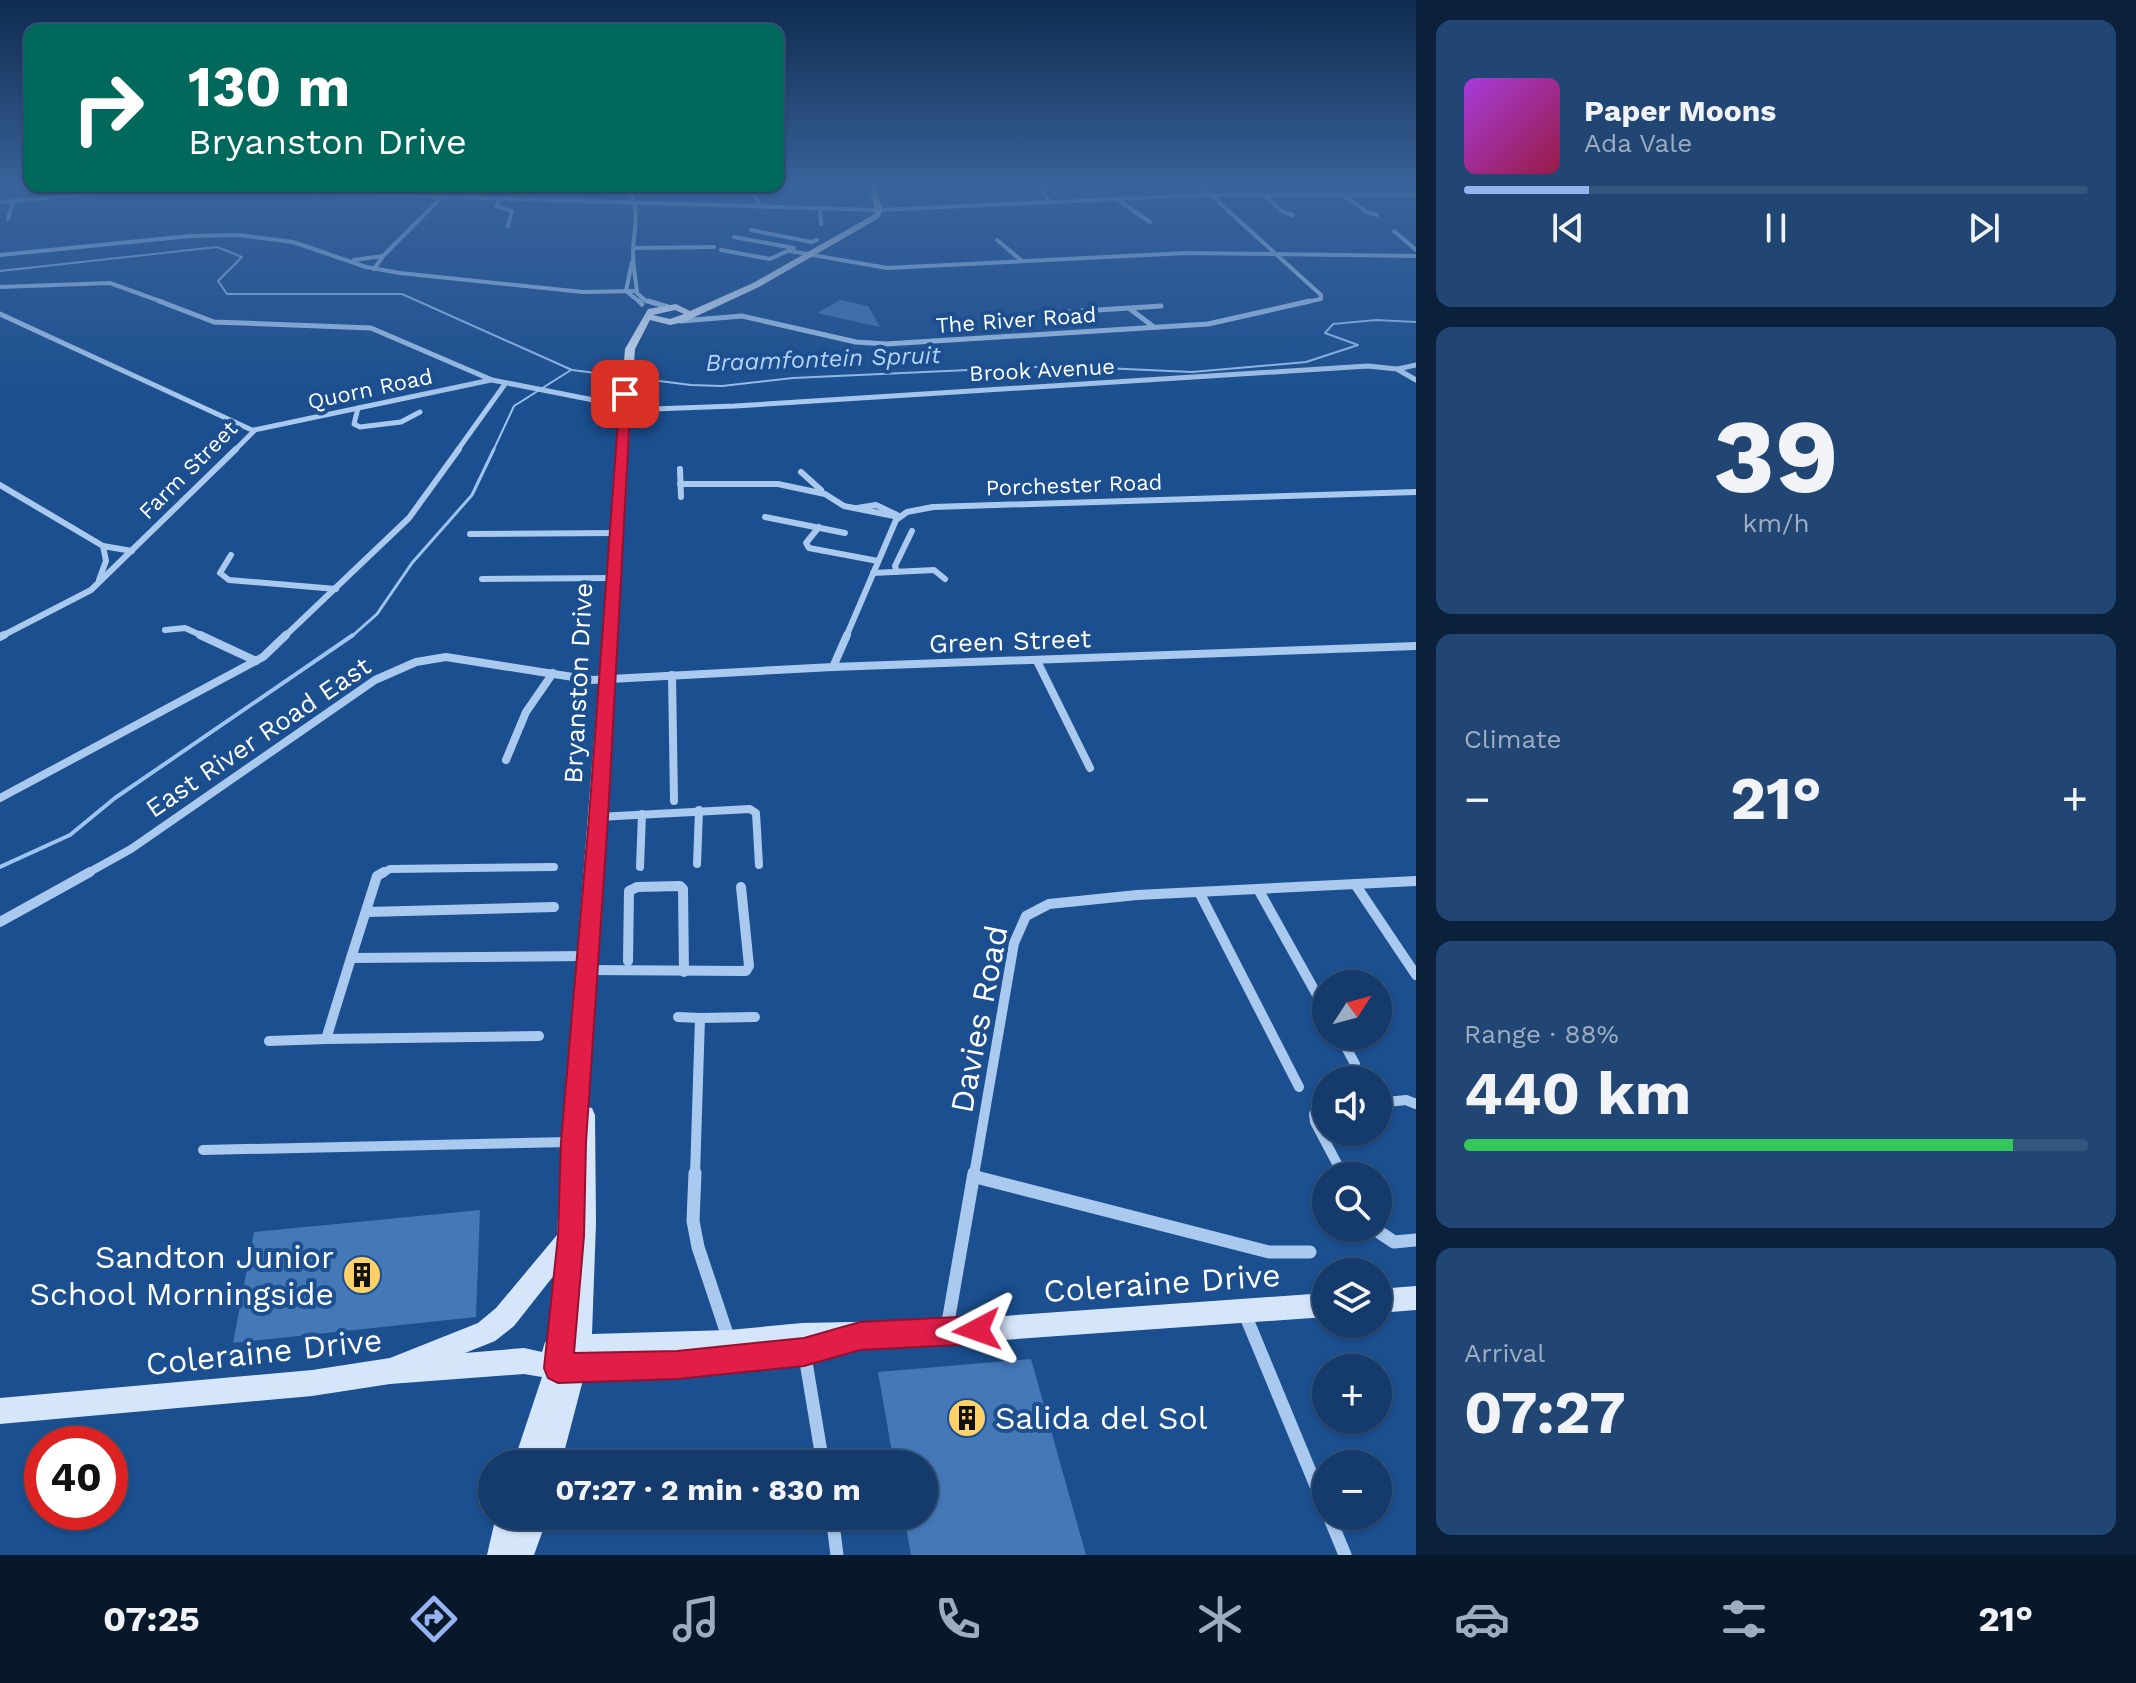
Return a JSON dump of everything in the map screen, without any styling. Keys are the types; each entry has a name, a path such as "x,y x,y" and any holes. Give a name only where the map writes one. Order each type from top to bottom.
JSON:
{"main road":[{"path":"649,314 672,307 698,305 729,295 798,260"},
{"path":"634,333 648,326 683,318 735,295 799,260"},
{"path":"672,307 683,318"},
{"path":"649,314 683,318"},
{"name":"Bryanston Drive","path":"562,1358 571,1236 573,1142 598,817 627,364 634,333 649,314"},
{"name":"Bryanston Drive","path":"562,1358 585,1223 582,1038"},
{"path":"390,1371 486,1332 505,1317 571,1236"},
{"path":"1392,1300 1416,1298"},
{"name":"Coleraine Drive","path":"0,1411 283,1386 390,1371 562,1358 677,1365 746,1346 1312,1306"},
{"path":"531,1450 562,1358"},
{"path":"550,1450 562,1358"},
{"path":"501,1555 507,1530"},
{"path":"520,1555 529,1530"}],"street":[{"path":"344,260 374,269 583,292 636,291"},
{"path":"374,269 381,260"},
{"path":"634,260 636,291 646,301 672,307"},
{"path":"626,291 634,260"},
{"path":"838,260 882,268 1051,260"},
{"name":"The River Road","path":"683,318 711,321 742,316 875,344 1230,321 1307,305 1322,297 1284,260"},
{"name":"Brook Avenue","path":"0,287 110,283 214,322 375,329 505,384 625,404 735,406 1368,366 1397,369 1414,378"},
{"path":"626,291 647,307 649,314"},
{"path":"1051,313 1161,306"},
{"path":"1129,308 1154,327"},
{"name":"Farm Street","path":"0,314 254,430 97,584 0,637"},
{"name":"The River Road","path":"683,318 711,321"},
{"path":"1397,369 1416,365"},
{"name":"Quorn Road","path":"254,430 492,380"},
{"path":"0,798 256,661 413,514 505,384"},
{"path":"358,408 354,424 360,427 401,422 420,412"},
{"path":"680,469 681,497"},
{"path":"801,472 844,506 899,517 833,667"},
{"path":"680,484 774,483 825,494"},
{"path":"0,485 103,546 132,551"},
{"name":"Porchester Road","path":"899,517 907,512 933,507 1416,492"},
{"path":"765,517 845,533"},
{"path":"819,527 806,543 809,548 878,561"},
{"path":"897,572 895,566 912,531"},
{"path":"470,534 616,533"},
{"path":"97,584 106,561 103,546"},
{"path":"231,555 220,573 229,580 336,589"},
{"path":"873,573 934,570 945,579"},
{"path":"482,579 613,578"},
{"path":"165,630 185,628 256,661"},
{"name":"Green Street","path":"606,679 833,667 1416,646"},
{"name":"East River Road East","path":"0,922 118,856 333,707 402,667 442,657 606,679"},
{"path":"1037,661 1090,768"},
{"path":"506,760 526,712 553,673"},
{"path":"672,675 674,801"},
{"path":"598,817 699,810 754,810 759,865"},
{"path":"697,864 699,810"},
{"path":"640,867 642,814"},
{"path":"326,1039 377,876 390,869 554,867"},
{"name":"Davies Road","path":"947,1332 1014,943 1026,916 1049,904 1199,892 1416,881"},
{"path":"1355,884 1416,975"},
{"path":"628,961 629,891 637,887 680,886 683,889 684,972"},
{"path":"351,958 587,963 684,972 746,971 749,966 741,887"},
{"path":"1258,889 1312,986"},
{"path":"1199,892 1299,1087"},
{"path":"367,912 554,907"},
{"path":"678,1017 755,1017"},
{"path":"700,1018 693,1221 698,1247 746,1346"},
{"path":"269,1041 539,1036"},
{"path":"1348,1050 1355,1064"},
{"path":"1392,1102 1406,1100 1416,1104"},
{"path":"203,1150 573,1142"},
{"path":"976,1177 1269,1252 1310,1252"},
{"path":"1392,1241 1416,1240"},
{"path":"1244,1312 1312,1476"},
{"path":"803,1343 821,1450"},
{"path":"834,1530 837,1555"},
{"path":"1335,1530 1345,1555"}],"building":[{"path":"840,300 868,306 880,327 817,313"},
{"name":"Sandton Junior School Morningside","path":"480,1210 476,1317 233,1343 254,1232"},
{"name":"Salida del Sol","path":"1031,1359 1086,1555 911,1555 907,1530 938,1530 938,1450 892,1450 878,1372"}],"waterway":[{"name":"Braamfontein Spruit","path":"0,271 103,260"},
{"name":"Braamfontein Spruit","path":"239,260 218,281 227,294 402,294 572,370 691,385 722,386 793,378 1059,366 1192,372 1306,362 1358,345 1325,333 1333,324 1376,320 1416,322"},
{"path":"493,451 514,406 571,370"},
{"path":"351,637 377,614 412,563 472,495 494,449"},
{"path":"0,867 70,835 115,798 353,635"}],"place":[{"name":"Sandton Junior School Morningside","path":"362,1275"},
{"name":"Salida del Sol","path":"967,1418"}],"route":[{"path":"625,394 598,817 573,1142 565,1325 558,1368 677,1365 804,1352 860,1336 977,1330"}]}
